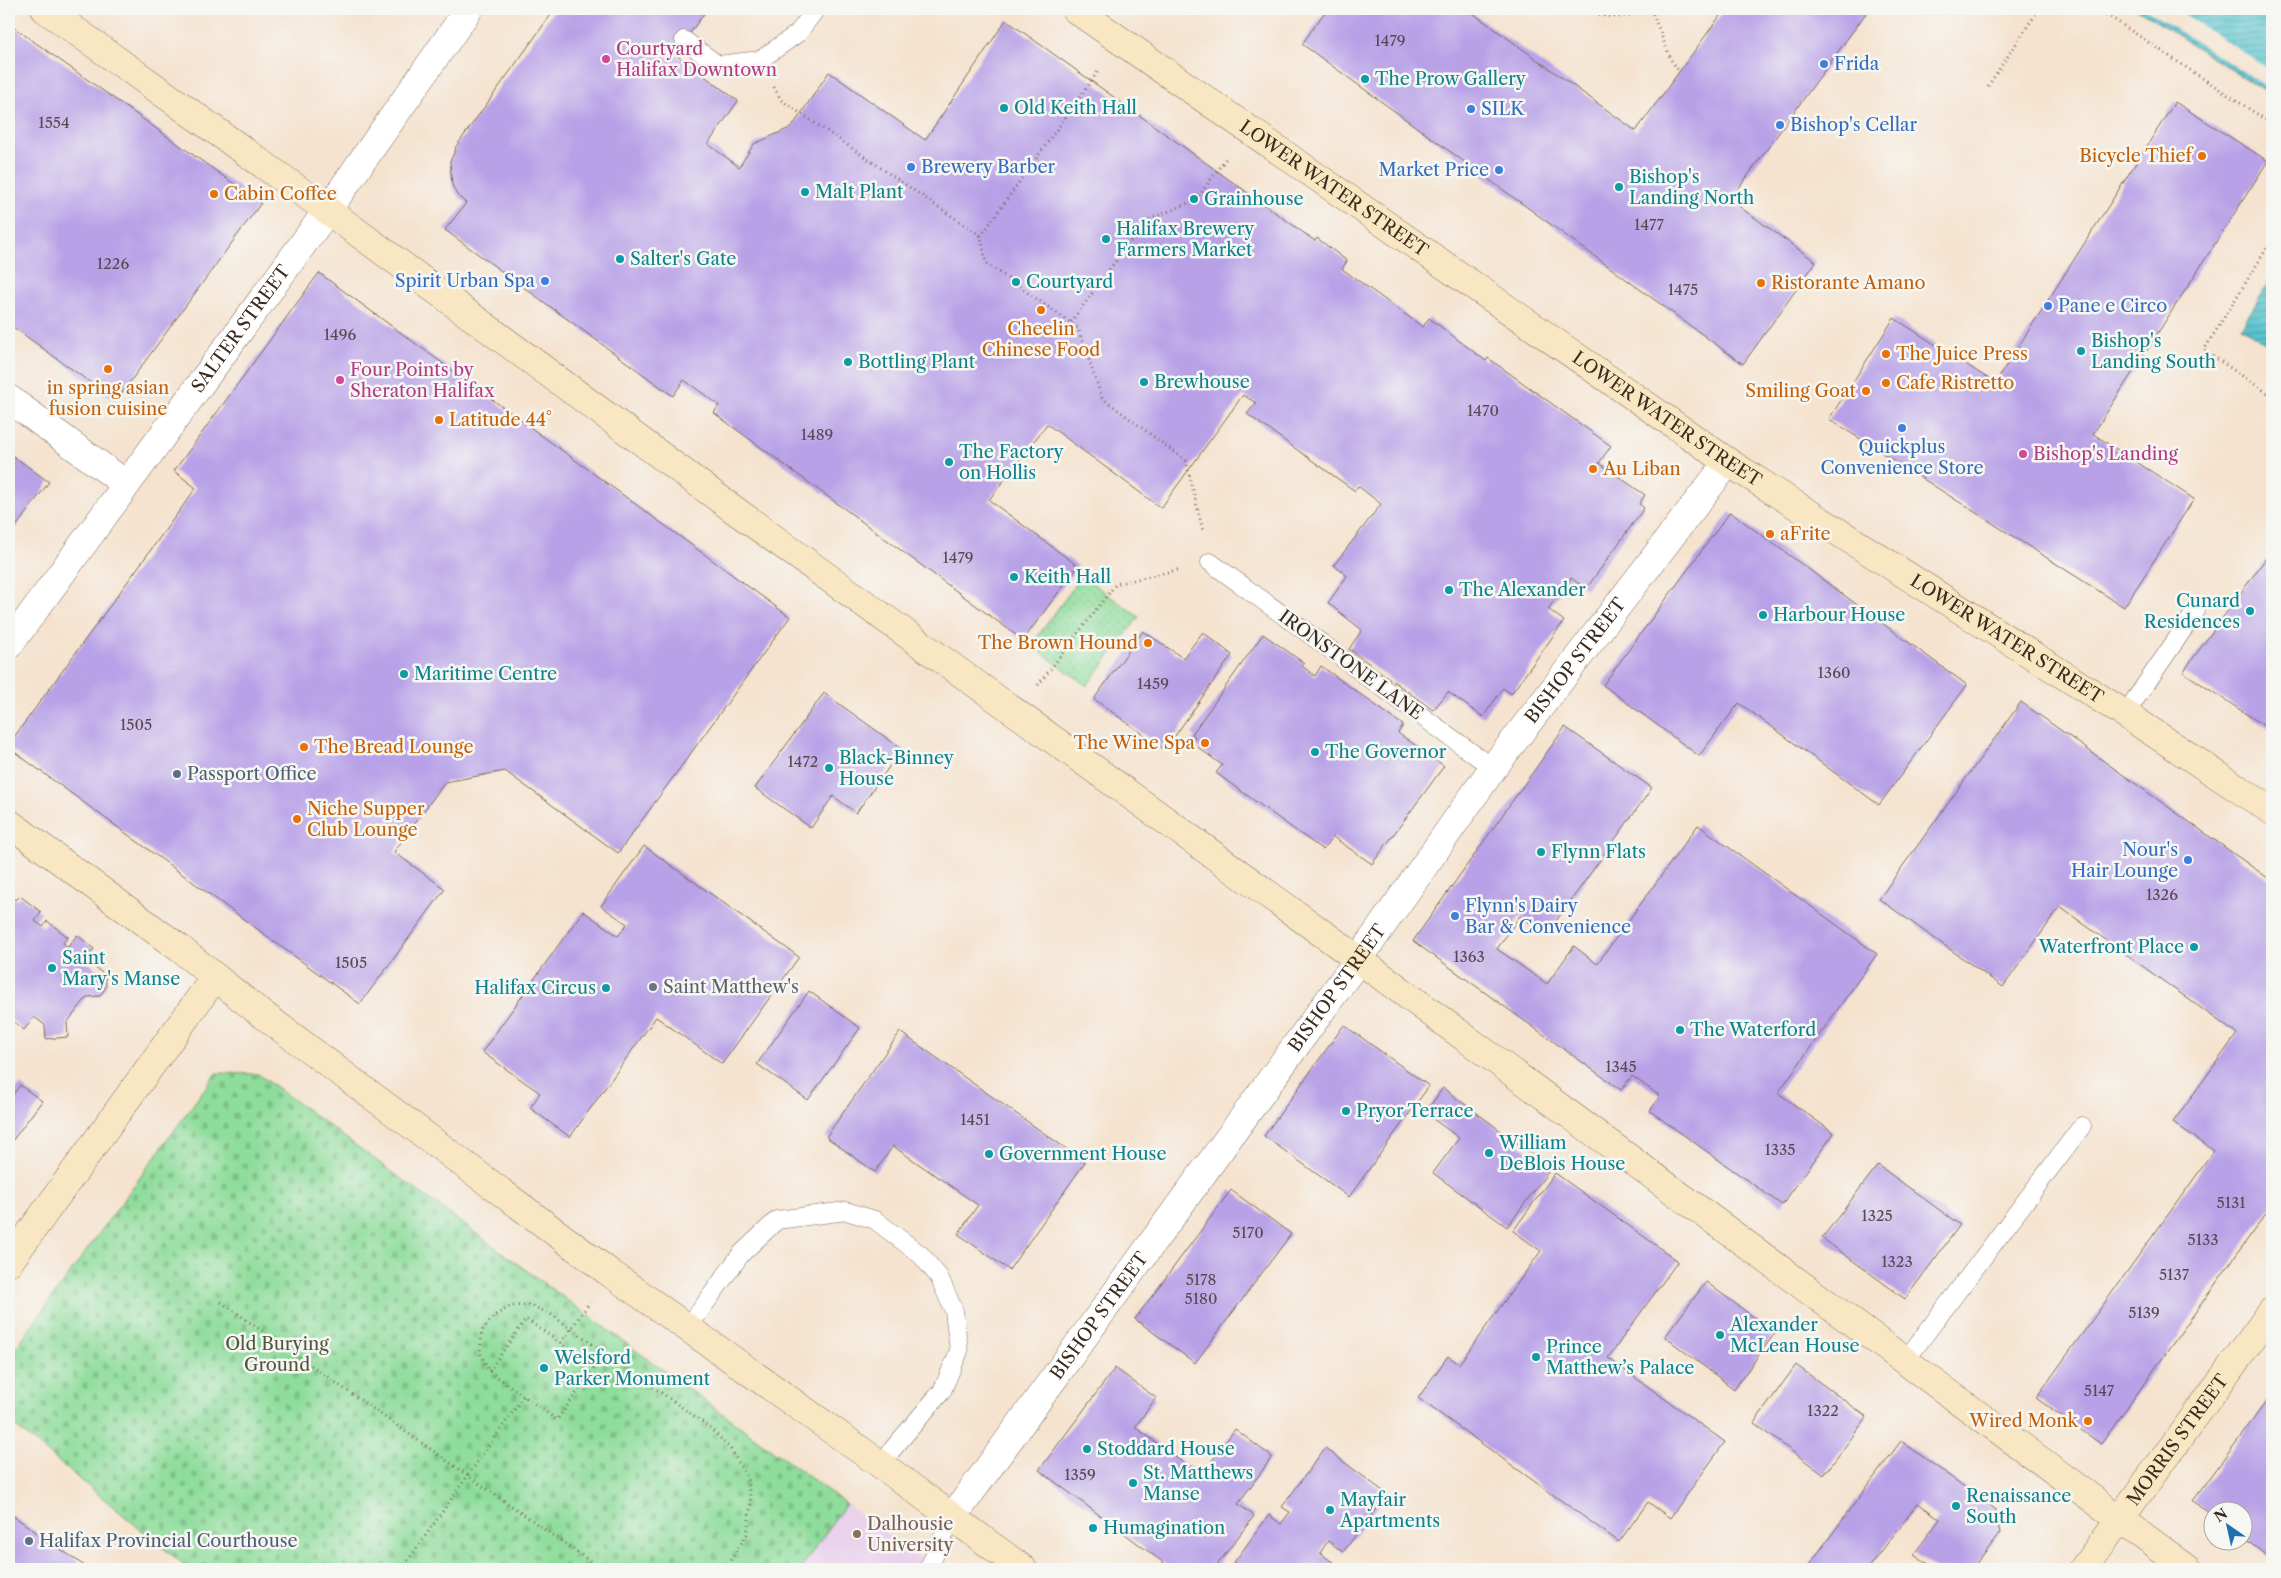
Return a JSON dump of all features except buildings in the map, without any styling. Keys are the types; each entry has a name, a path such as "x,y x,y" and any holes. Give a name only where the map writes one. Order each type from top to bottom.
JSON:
{"street":[{"path":"45,9 327,210 748,520 1358,959 2188,1569"},
{"name":"SALTER STREET","path":"9,645 327,210 469,9"},
{"name":"LOWER WATER STREET","path":"1075,9 1728,462 2125,714 2272,811"},
{"path":"9,398 126,484"},
{"name":"BISHOP STREET","path":"952,1518 1358,959 1493,768 1728,462"},
{"path":"9,823 179,948 214,978 687,1329 880,1464 1023,1569"},
{"path":"9,1262 214,978"},
{"name":"MORRIS STREET","path":"2083,1569 2121,1520 2272,1311"}],"lane":[{"path":"684,40 718,65 760,60 798,33 816,9"},
{"name":"IRONSTONE LANE","path":"1210,562 1493,768"},
{"path":"2125,714 2196,611"},
{"path":"1905,1361 2082,1126"},
{"path":"687,1329 741,1254 777,1220 846,1211 875,1220 922,1256 939,1277 954,1311 959,1351 942,1390 880,1464"},
{"path":"928,1569 952,1518"}],"path":[{"path":"1585,9 1609,17 1628,17 1646,9"},
{"path":"1651,9 1671,60 1679,71"},
{"path":"1988,86 2039,9"},
{"path":"2098,9 2272,124"},
{"path":"981,236 1120,41"},
{"path":"760,60 781,100 981,236 986,263 1078,328 1102,398 1186,461 1210,562 1116,584 1016,713"},
{"path":"1071,322 1145,221 1196,200 1248,129"},
{"path":"2272,240 2204,350 2272,396"},
{"path":"221,1302 601,1569"},
{"path":"617,1362 595,1367 558,1420 489,1371 480,1353 482,1331 494,1316 512,1306 529,1305 549,1313 708,1426 730,1448 747,1477 751,1503 747,1534 725,1569"},
{"path":"489,1371 526,1319 595,1367"},
{"path":"561,1343 571,1329"},
{"path":"402,1569 524,1396"}],"shaded area":[{"name":"Dalhousie University","path":"846,1504 937,1569 800,1569"}],"green space":[{"path":"1082,576 1139,617 1087,686 1031,645"},
{"name":"Old Burying Ground","path":"216,1073 258,1074 846,1504 800,1569 189,1569 9,1421 9,1357"}],"water":[{"path":"2137,9 2272,9 2272,96"},
{"path":"2272,278 2272,347 2241,327"}],"pier":[{"path":"2145,9 2176,9 2272,71 2272,90"}],"place":[{"name":"Courtyard Halifax Downtown","path":"606,59"},
{"name":"Frida","path":"1824,64"},
{"name":"The Prow Gallery","path":"1365,79"},
{"name":"Old Keith Hall","path":"1004,108"},
{"name":"SILK","path":"1471,109"},
{"name":"Bishop's Cellar","path":"1780,125"},
{"name":"Bicycle Thief","path":"2202,156"},
{"name":"Brewery Barber","path":"911,167"},
{"name":"Market Price","path":"1499,170"},
{"name":"Bishop's Landing North","path":"1619,187"},
{"name":"Malt Plant","path":"805,192"},
{"name":"Cabin Coffee","path":"214,194"},
{"name":"Grainhouse","path":"1194,199"},
{"name":"Halifax Brewery Farmers Market","path":"1106,239"},
{"name":"Salter's Gate","path":"620,259"},
{"name":"Spirit Urban Spa","path":"545,281"},
{"name":"Courtyard","path":"1016,282"},
{"name":"Ristorante Amano","path":"1761,283"},
{"name":"Pane e Circo","path":"2048,306"},
{"name":"Cheelin Chinese Food","path":"1041,310"},
{"name":"Bishop's Landing South","path":"2081,351"},
{"name":"The Juice Press","path":"1886,354"},
{"name":"Bottling Plant","path":"848,362"},
{"name":"in spring asian fusion cuisine","path":"108,369"},
{"name":"Four Points by Sheraton Halifax","path":"340,380"},
{"name":"Brewhouse","path":"1144,382"},
{"name":"Cafe Ristretto","path":"1886,383"},
{"name":"Smiling Goat","path":"1866,391"},
{"name":"Latitude 44°","path":"439,420"},
{"name":"Quickplus Convenience Store","path":"1902,428"},
{"name":"Bishop's Landing","path":"2023,454"},
{"name":"The Factory on Hollis","path":"949,462"},
{"name":"Au Liban","path":"1593,469"},
{"name":"aFrite","path":"1770,534"},
{"name":"Keith Hall","path":"1014,577"},
{"name":"The Alexander","path":"1449,590"},
{"name":"Cunard Residences","path":"2250,611"},
{"name":"Harbour House","path":"1763,615"},
{"name":"The Brown Hound","path":"1148,643"},
{"name":"Maritime Centre","path":"404,674"},
{"name":"The Wine Spa","path":"1205,743"},
{"name":"The Bread Lounge","path":"304,747"},
{"name":"The Governor","path":"1315,752"},
{"name":"Black-Binney House","path":"829,768"},
{"name":"Passport Office","path":"177,774"},
{"name":"Niche Supper Club Lounge","path":"297,819"},
{"name":"Flynn Flats","path":"1541,852"},
{"name":"Nour's Hair Lounge","path":"2188,860"},
{"name":"Flynn's Dairy Bar & Convenience","path":"1455,916"},
{"name":"Waterfront Place","path":"2194,947"},
{"name":"Saint Mary's Manse","path":"52,968"},
{"name":"Saint Matthew's","path":"653,987"},
{"name":"Halifax Circus","path":"606,988"},
{"name":"The Waterford","path":"1680,1030"},
{"name":"Pryor Terrace","path":"1346,1111"},
{"name":"William DeBlois House","path":"1489,1153"},
{"name":"Government House","path":"989,1154"},
{"name":"Alexander McLean House","path":"1720,1335"},
{"name":"Prince Matthew’s Palace","path":"1536,1357"},
{"name":"Welsford Parker Monument","path":"544,1368"},
{"name":"Wired Monk","path":"2088,1421"},
{"name":"Stoddard House","path":"1087,1449"},
{"name":"St. Matthews Manse","path":"1133,1483"},
{"name":"Renaissance South","path":"1956,1506"},
{"name":"Mayfair Apartments","path":"1330,1510"},
{"name":"Humagination","path":"1093,1528"},
{"name":"Dalhousie University","path":"857,1534"},
{"name":"Halifax Provincial Courthouse","path":"29,1541"}]}
